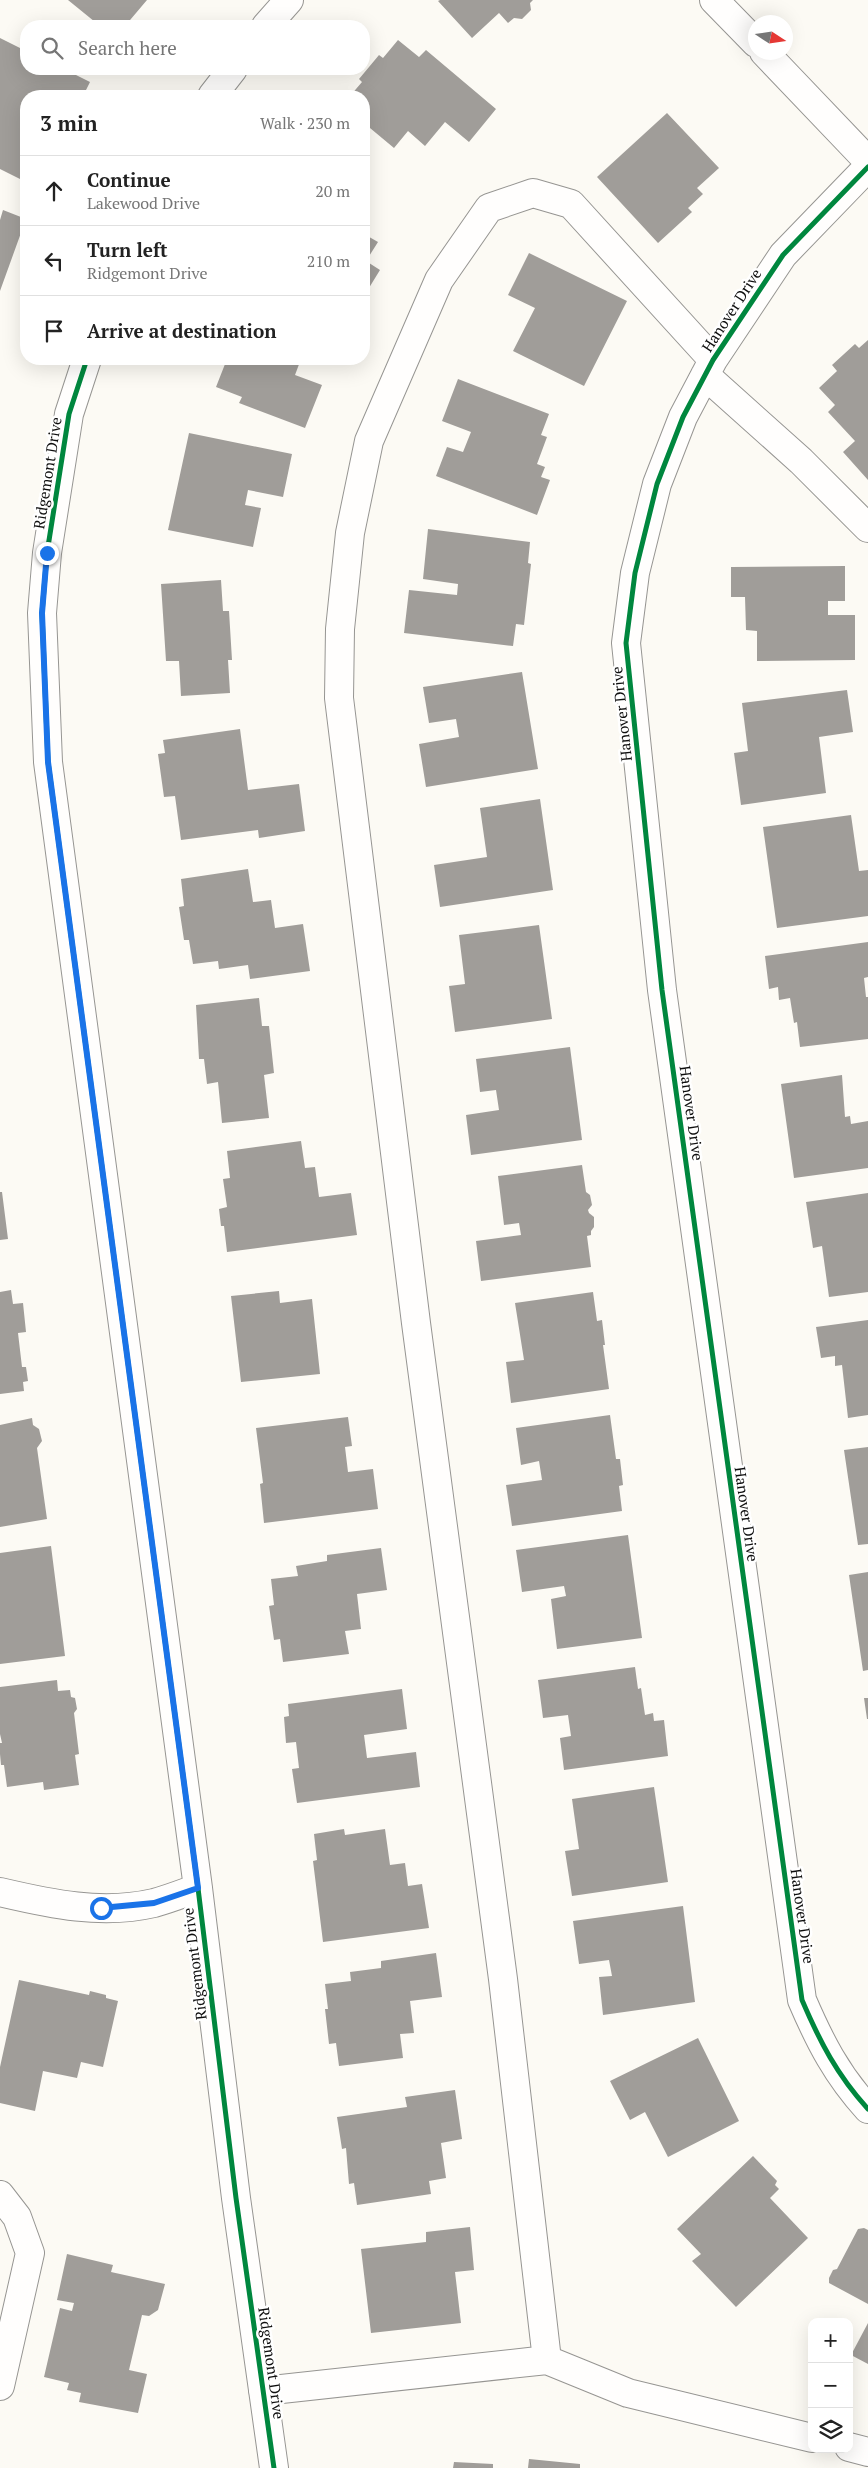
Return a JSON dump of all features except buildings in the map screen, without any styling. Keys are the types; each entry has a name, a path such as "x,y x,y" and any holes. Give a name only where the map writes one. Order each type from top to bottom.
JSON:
{"street":[{"path":"271,20 289,0"},
{"path":"714,0 748,35"},
{"path":"772,60 868,161"},
{"path":"217,90 228,75"},
{"name":"Hanover Drive","path":"868,167 783,255 709,368 683,418 657,484 635,573 626,644 662,990 802,2000 821,2045 846,2085 868,2109"},
{"path":"547,2360 503,1980 413,1304 339,698 340,629 350,533 370,441 439,280 489,208 533,193 571,204 709,368 868,528"},
{"name":"Ridgemont Drive","path":"85,365 69,414 47,553 42,613 48,762 198,1888 227,2130 274,2468"},
{"path":"0,1892 56,1905 101,1908 154,1903 198,1888"},
{"path":"0,2195 17,2217 30,2252 0,2386"},
{"path":"263,2391 547,2360 628,2393 808,2437"},
{"path":"853,2448 868,2452"}],"cycle path":[{"path":"868,167 783,255 713,360 683,417 657,484 635,573 626,643 662,990 802,2000 830,2058 847,2084 868,2109"},
{"path":"85,365 69,414 47,553 42,613 48,762 198,1888 236,2198 274,2468"}],"route":[{"path":"47,553 42,613 48,762 198,1888 154,1903 101,1908"}]}
